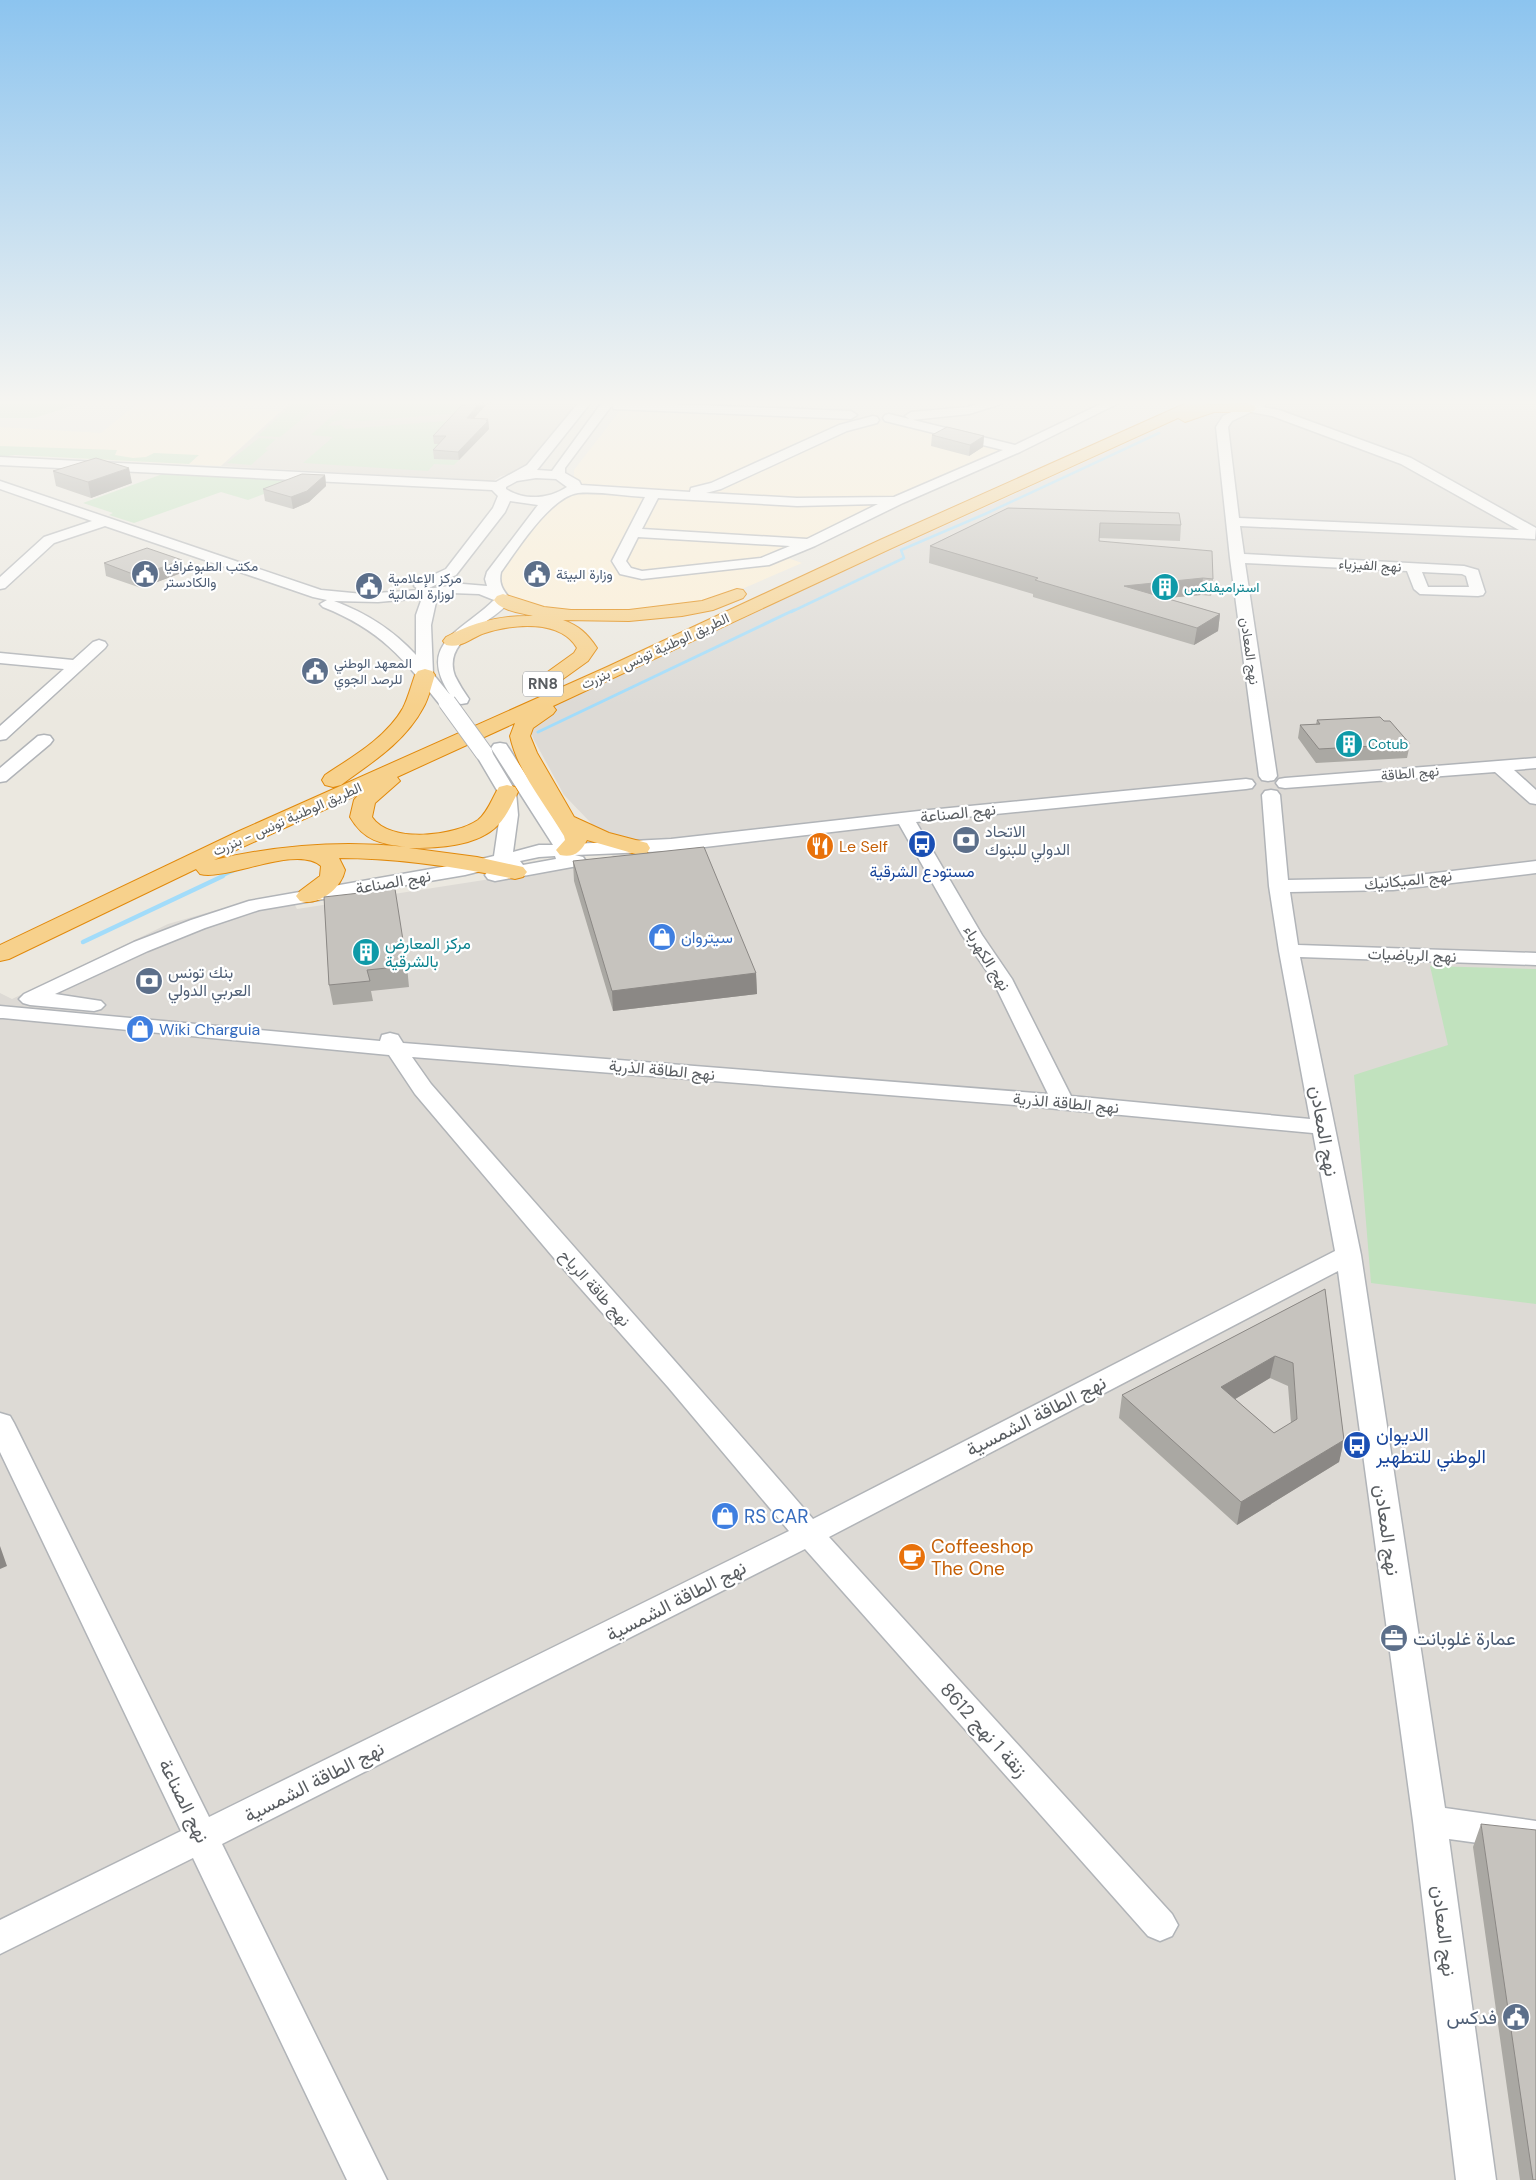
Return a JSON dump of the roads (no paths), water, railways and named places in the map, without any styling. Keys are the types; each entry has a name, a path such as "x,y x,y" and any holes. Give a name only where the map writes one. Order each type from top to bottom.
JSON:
{"highway":[{"name":"الطريق الوطنية تونس - بنزرت","path":"0,935 333,780 670,627 737,594 944,503"},
{"name":"الطريق الوطنية تونس - بنزرت","path":"0,954 245,837 614,671 894,540 979,503"},
{"path":"497,593 519,608 542,613 627,616 668,614 705,607 737,594"},
{"path":"453,641 483,628 513,621 548,623 574,631 584,640 587,648 581,657 542,684"},
{"path":"561,857 574,845 577,838 565,821 523,746 520,736 522,728 535,715 614,671"},
{"path":"333,780 389,737 408,716 422,683"},
{"path":"431,754 392,779 365,800 361,817 368,827 380,834 409,841 428,841 460,835 486,825 494,816 507,792"},
{"path":"565,821 586,833 615,843 639,848"},
{"path":"97,909 200,871 234,861 297,851 376,851 508,866"},
{"path":"297,851 323,857 330,862 334,869 333,877 328,884 308,896"}],"street":[{"path":"52,503 290,584 340,598 368,600 472,588 497,593"},
{"path":"308,589 346,594 382,594 413,588 435,580 451,572 500,508 502,503"},
{"path":"422,683 422,616 428,601 442,591 508,512 507,503"},
{"path":"548,503 539,511 498,565 494,572 497,593 496,608 453,641 446,662 446,673 454,700 556,836 561,857"},
{"path":"654,503 633,533 619,560 620,567 638,575 759,563 810,543 892,503"},
{"name":"نهج المعادن","path":"1231,503 1236,558 1279,886 1289,950 1348,1255 1430,1821 1476,2180"},
{"path":"1480,503 1536,534"},
{"path":"0,584 49,540 106,521"},
{"path":"1233,522 1536,534"},
{"path":"633,533 810,543"},
{"name":"نهج الفيزياء","path":"1236,558 1413,567"},
{"path":"290,584 297,590 358,616 375,627 393,642 422,683 454,700"},
{"path":"2,732 99,645"},
{"path":"0,658 77,664"},
{"path":"0,777 44,740"},
{"path":"492,750 507,792 509,815 508,866"},
{"name":"نهج الطاقة","path":"1267,785 1536,763"},
{"path":"1499,766 1536,799"},
{"name":"نهج الصناعة","path":"219,917 412,890 508,866 539,851 561,857 905,818 1267,785"},
{"name":"نهج الكهرباء","path":"905,818 972,935 1002,979 1059,1097"},
{"name":"نهج الصناعة","path":"1,1013 118,955 179,930 256,905 561,857 671,845"},
{"name":"نهج الميكانيك","path":"1279,886 1393,884 1536,866"},
{"name":"نهج الرياضيات","path":"1289,950 1536,959"},
{"name":"نهج الطاقة الذرية","path":"30,998 392,1043"},
{"name":"نهج الطاقة الذرية","path":"1,1013 1059,1097 1322,1121"},
{"name":"نهج طاقة الرياح","path":"392,1043 423,1089 809,1534"},
{"name":"نهج الطاقة الشمسية","path":"0,1938 809,1534 1348,1255"},
{"name":"نهج الصناعة","path":"0,1423 367,2180"},
{"name":"زنقة 1 نهج 8612","path":"809,1534 1160,1925"},
{"path":"1430,1821 1536,1836"}],"waterway":[{"path":"791,612 904,558 901,550 1009,503"},
{"path":"538,732 794,610"},
{"path":"220,877 236,870"},
{"path":"83,942 223,876"}],"place":[{"name":"مكتب الطبوغرافيا والكادستر","path":"145,574"},
{"name":"وزارة البيئة","path":"537,574"},
{"name":"مركز الإعلامية لوزارة المالية","path":"369,586"},
{"name":"استراميفلكس","path":"1165,587"},
{"name":"المعهد الوطني للرصد الجوي","path":"315,671"},
{"name":"Cotub","path":"1349,744"},
{"name":"الاتحاد الدولي للبنوك","path":"966,840"},
{"name":"مستودع الشرقية","path":"922,844"},
{"name":"Le Self","path":"820,846"},
{"name":"سيتروان","path":"662,937"},
{"name":"مركز المعارض بالشرقية","path":"366,952"},
{"name":"بنك تونس العربي الدولي","path":"149,981"},
{"name":"Wiki Charguia","path":"140,1029"},
{"name":"الديوان الوطني للتطهير","path":"1357,1445"},
{"name":"RS CAR","path":"725,1516"},
{"name":"Coffeeshop The One","path":"912,1557"},
{"name":"عمارة غلوبانت","path":"1394,1638"},
{"name":"فدكس","path":"1516,2017"}]}
